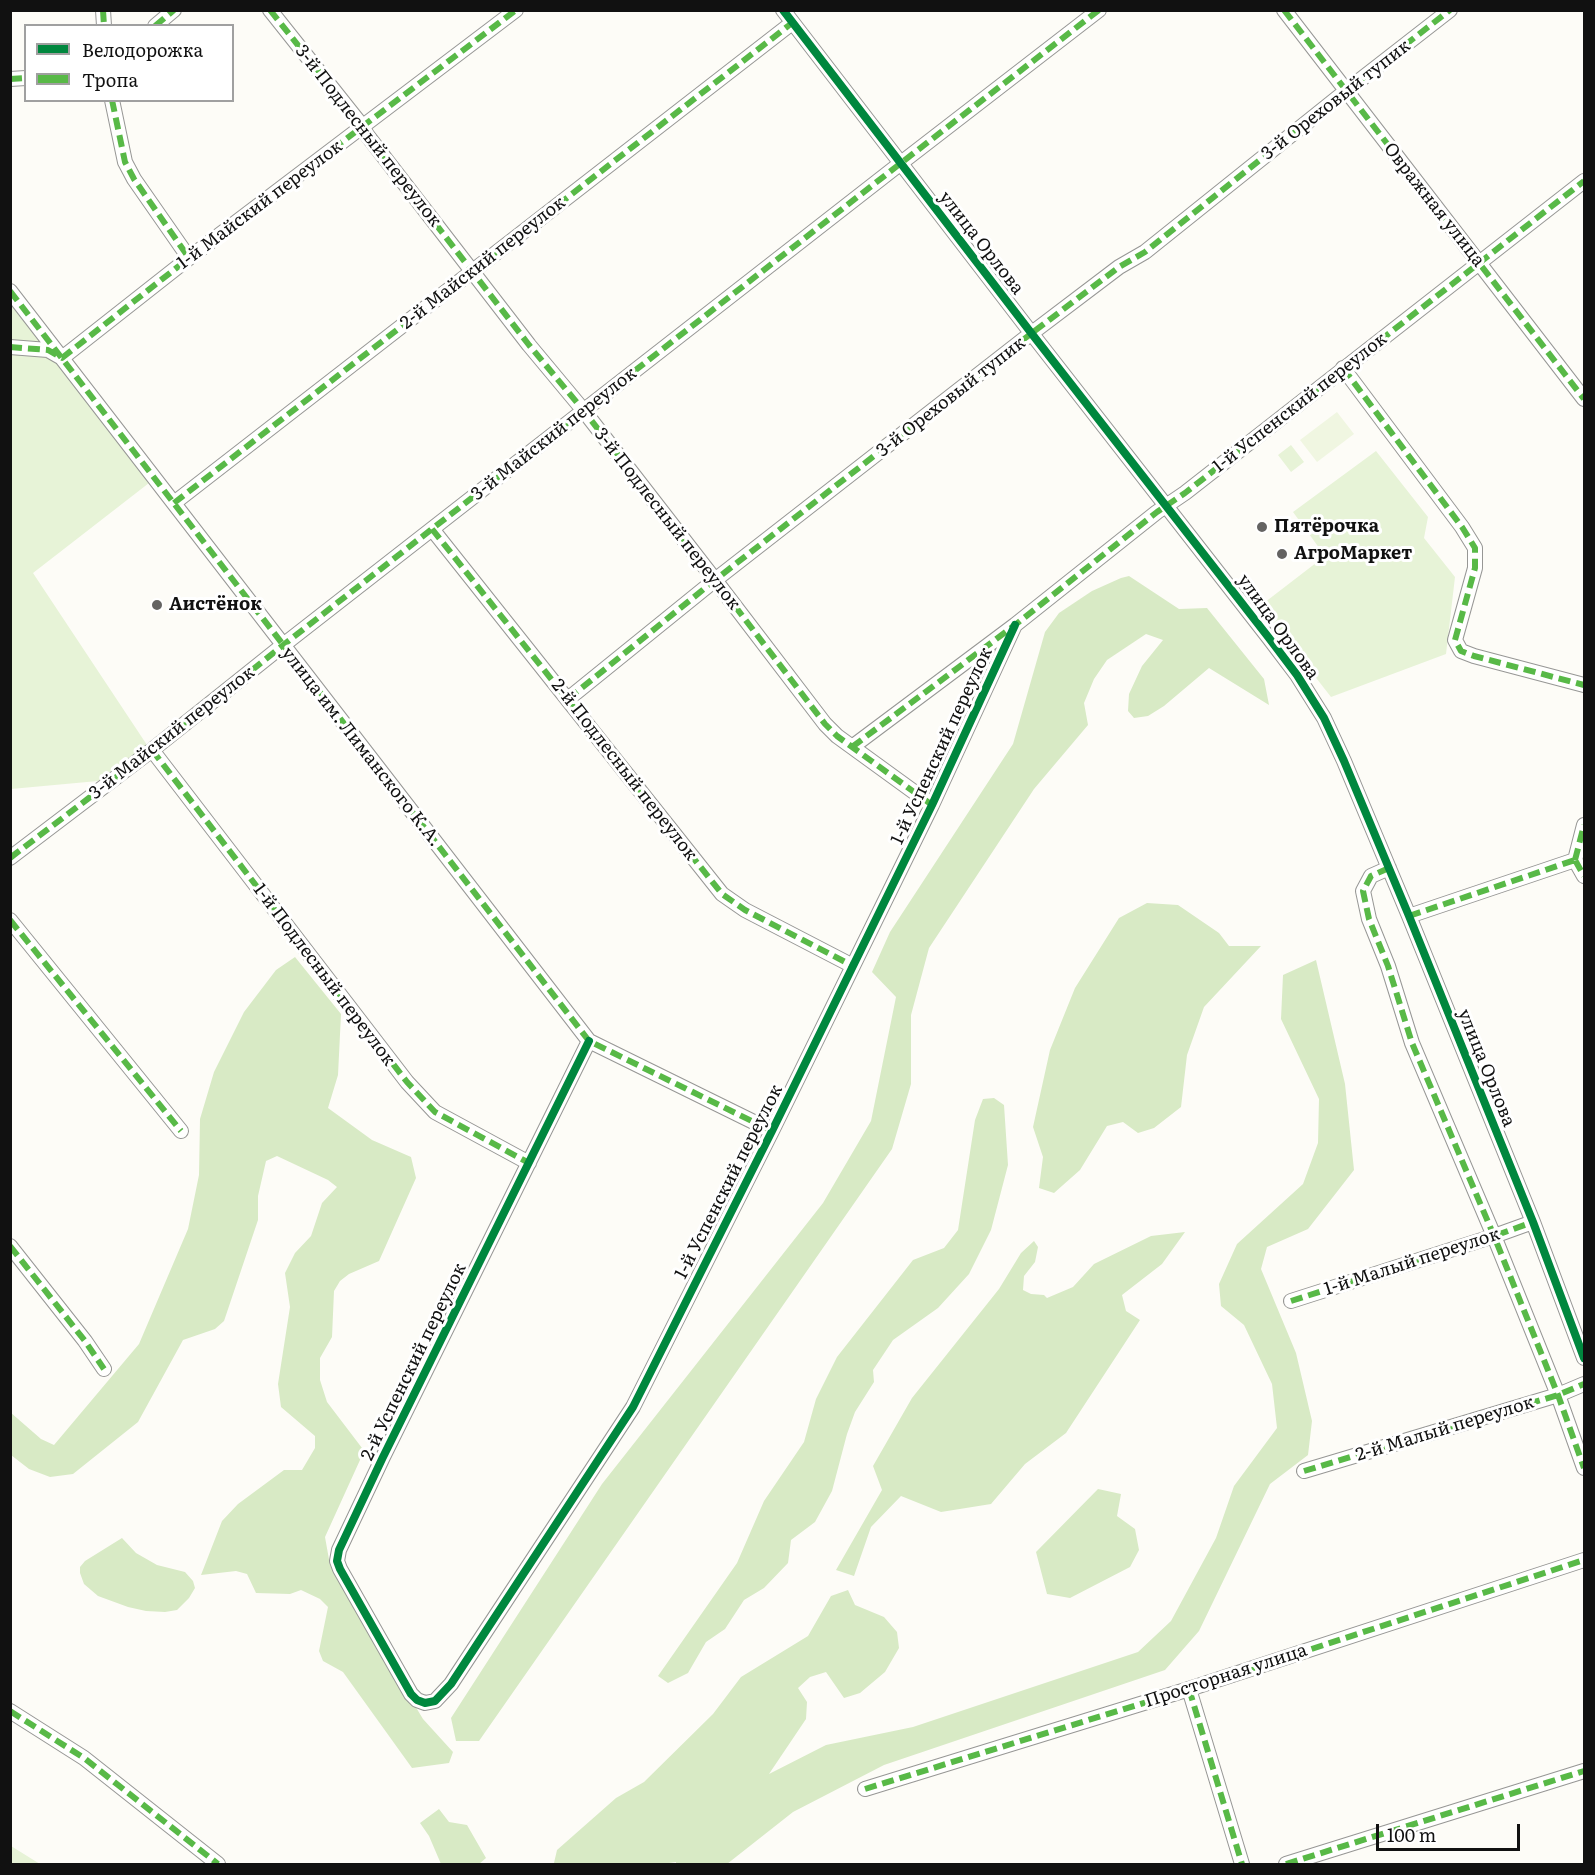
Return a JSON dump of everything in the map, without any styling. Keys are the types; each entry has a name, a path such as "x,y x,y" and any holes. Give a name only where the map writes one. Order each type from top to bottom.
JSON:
{"street":[{"path":"157,24 174,10"},
{"name":"3-й Подлесный переулок","path":"270,10 363,127 529,345 584,411 825,724 837,736 932,805"},
{"name":"1-й Майский переулок","path":"62,358 189,258 516,10"},
{"name":"улица Орлова","path":"783,10 1297,675 1324,718 1409,916 1581,1335 1584,1358"},
{"name":"3-й Майский переулок","path":"10,858 152,750 282,645 1099,10"},
{"name":"Овражная улица","path":"1284,10 1584,399"},
{"name":"3-й Ореховый тупик","path":"568,699 715,580 1119,267 1144,252 1450,10"},
{"name":"2-й Майский переулок","path":"174,503 792,23"},
{"path":"112,102 125,162 134,179 189,258"},
{"name":"1-й Успенский переулок","path":"852,747 1015,625 1584,181"},
{"name":"улица им. Лиманского К.А.","path":"10,291 589,1041 772,1131"},
{"path":"10,347 48,350 62,358"},
{"path":"1343,368 1462,526 1475,548 1475,568 1455,640 1461,651 1584,685"},
{"name":"2-й Подлесный переулок","path":"432,529 722,894 745,910 853,966"},
{"name":"1-й Успенский переулок","path":"411,1694 417,1700 425,1703 435,1701 452,1684 633,1407 932,805 1015,625"},
{"name":"1-й Подлесный переулок","path":"152,750 407,1082 435,1112 529,1163"},
{"path":"1584,825 1580,862 1584,876"},
{"path":"1409,916 1580,862"},
{"path":"1389,868 1371,876 1363,891 1369,919 1388,966 1412,1042 1494,1236 1558,1395 1584,1468"},
{"path":"10,920 181,1131"},
{"name":"2-й Успенский переулок","path":"411,1694 340,1569 337,1561 339,1550 589,1041"},
{"name":"1-й Малый переулок","path":"1291,1301 1533,1222"},
{"path":"10,1246 85,1341 104,1369"},
{"name":"2-й Малый переулок","path":"1304,1471 1558,1395 1584,1384"},
{"name":"Просторная улица","path":"866,1789 1189,1689 1584,1560"},
{"path":"1189,1689 1242,1864"},
{"path":"10,1711 84,1758 218,1864"},
{"path":"1286,1864 1584,1771"}],"green space":[{"path":"10,299 149,483 33,573 147,745 98,781 11,789"},
{"path":"1337,412 1354,434 1317,462 1300,440"},
{"path":"1291,445 1304,462 1291,472 1278,455"},
{"path":"1376,451 1428,517 1424,538 1455,577 1446,654 1331,697 1260,606 1325,556 1293,512"},
{"path":"1129,576 1179,609 1207,608 1264,679 1269,705 1209,668 1164,706 1148,716 1134,718 1128,711 1129,694 1142,666 1163,640 1146,634 1107,660 1094,679 1084,703 1088,725 1034,789 929,948 911,1015 911,1084 892,1149 479,1741 456,1741 451,1718 602,1484 823,1203 871,1121 896,997 872,972 890,932 1013,744 1045,632 1059,613 1092,591"},
{"path":"1147,903 1178,905 1219,933 1229,946 1261,946 1204,1007 1187,1055 1181,1107 1154,1128 1138,1133 1123,1122 1107,1126 1080,1170 1054,1193 1039,1188 1043,1157 1033,1127 1050,1050 1075,988 1119,918"},
{"path":"295,957 341,1014 338,1075 328,1108 372,1140 411,1157 416,1178 379,1261 349,1274 340,1281 334,1291 332,1337 320,1358 320,1380 327,1402 362,1448 360,1460 325,1537 330,1565 423,1719 453,1752 449,1763 412,1768 343,1672 323,1661 319,1651 328,1607 320,1599 301,1590 290,1594 256,1593 247,1574 236,1571 201,1575 222,1521 238,1504 284,1470 302,1470 315,1448 315,1436 281,1407 278,1384 290,1307 285,1273 295,1253 311,1236 322,1203 337,1187 328,1180 277,1156 266,1161 258,1196 258,1220 224,1321 215,1329 183,1340 138,1422 73,1474 50,1477 29,1469 11,1455 10,1412 41,1439 54,1445 139,1344 188,1229 199,1175 200,1119 214,1072 244,1012 276,970"},
{"path":"1316,960 1345,1084 1354,1170 1308,1229 1267,1247 1261,1269 1296,1353 1312,1421 1308,1455 1270,1484 1199,1631 1165,1670 884,1765 793,1812 727,1864 554,1863 557,1850 616,1798 644,1782 713,1714 741,1677 808,1636 831,1596 848,1590 855,1605 884,1617 897,1632 899,1648 885,1672 860,1693 844,1698 826,1672 810,1677 798,1688 807,1702 806,1719 769,1774 826,1745 913,1727 1138,1652 1171,1621 1216,1538 1234,1486 1277,1428 1272,1384 1244,1325 1221,1306 1219,1284 1237,1244 1303,1184 1318,1143 1319,1099 1281,1019 1283,975"},
{"path":"994,1098 1004,1105 1008,1165 991,1230 969,1274 938,1308 893,1340 873,1370 874,1382 855,1412 832,1491 815,1522 791,1540 788,1563 764,1588 744,1600 725,1629 706,1642 688,1673 668,1683 658,1676 737,1563 764,1501 804,1442 816,1399 837,1357 913,1260 944,1248 958,1230 975,1120 983,1099"},
{"path":"1185,1232 1162,1264 1122,1295 1126,1311 1140,1320 1066,1433 1025,1464 991,1504 941,1512 901,1496 871,1527 854,1576 836,1570 882,1490 873,1466 912,1398 999,1289 1021,1253 1034,1241 1038,1247 1035,1262 1024,1276 1023,1290 1031,1294 1044,1295 1047,1298 1073,1287 1094,1264 1151,1236"},
{"path":"1098,1489 1121,1494 1117,1516 1135,1529 1139,1550 1130,1567 1070,1598 1047,1594 1036,1552"},
{"path":"122,1538 136,1553 157,1565 185,1572 193,1581 195,1588 177,1610 146,1611 128,1607 98,1596 84,1584 80,1567 85,1561"},
{"path":"439,1809 449,1822 467,1825 486,1858 479,1864 441,1864 429,1836 420,1823"},
{"path":"11,1846 40,1864 11,1864"}],"marked path":[{"path":"103,10 104,24"},
{"path":"157,24 174,10"},
{"path":"270,10 363,127 529,345 584,411 825,724 837,736 932,805"},
{"path":"10,347 48,350 62,358 189,258 516,10"},
{"path":"10,858 152,750 282,646 1099,10"},
{"path":"1284,10 1584,399"},
{"path":"568,699 715,580 1024,339 1119,267 1145,252 1450,10"},
{"path":"174,503 792,23"},
{"path":"10,79 24,78"},
{"path":"112,102 125,162 134,179 189,258"},
{"path":"852,747 1015,625 1584,181"},
{"path":"10,291 589,1041 772,1131"},
{"path":"1343,368 1462,527 1475,548 1475,568 1455,640 1461,651 1584,685"},
{"path":"432,529 722,894 745,910 853,966"},
{"path":"152,750 407,1082 435,1112 529,1163"},
{"path":"1575,860 1584,825"},
{"path":"1575,860 1584,876"},
{"path":"1409,916 1575,860"},
{"path":"1389,868 1371,876 1363,891 1369,919 1388,966 1412,1043 1494,1236 1558,1395 1584,1468"},
{"path":"10,920 181,1131"},
{"path":"1291,1301 1533,1222"},
{"path":"10,1246 85,1341 104,1369"},
{"path":"1304,1471 1558,1395 1584,1384"},
{"path":"865,1789 1189,1689 1584,1560"},
{"path":"1189,1689 1242,1864"},
{"path":"10,1711 84,1758 218,1864"},
{"path":"1286,1864 1584,1771"}],"cycle path":[{"path":"783,10 1269,638 1297,675 1324,718 1409,916 1533,1222 1584,1358"},
{"path":"589,1041 339,1550 337,1561 340,1569 411,1694 417,1700 425,1703 435,1701 451,1684 633,1407 932,805 1015,625"}],"place":[{"name":"Пятёрочка","path":"1262,527"},
{"name":"АгроМаркет","path":"1282,554"},
{"name":"Аистёнок","path":"157,605"}]}
